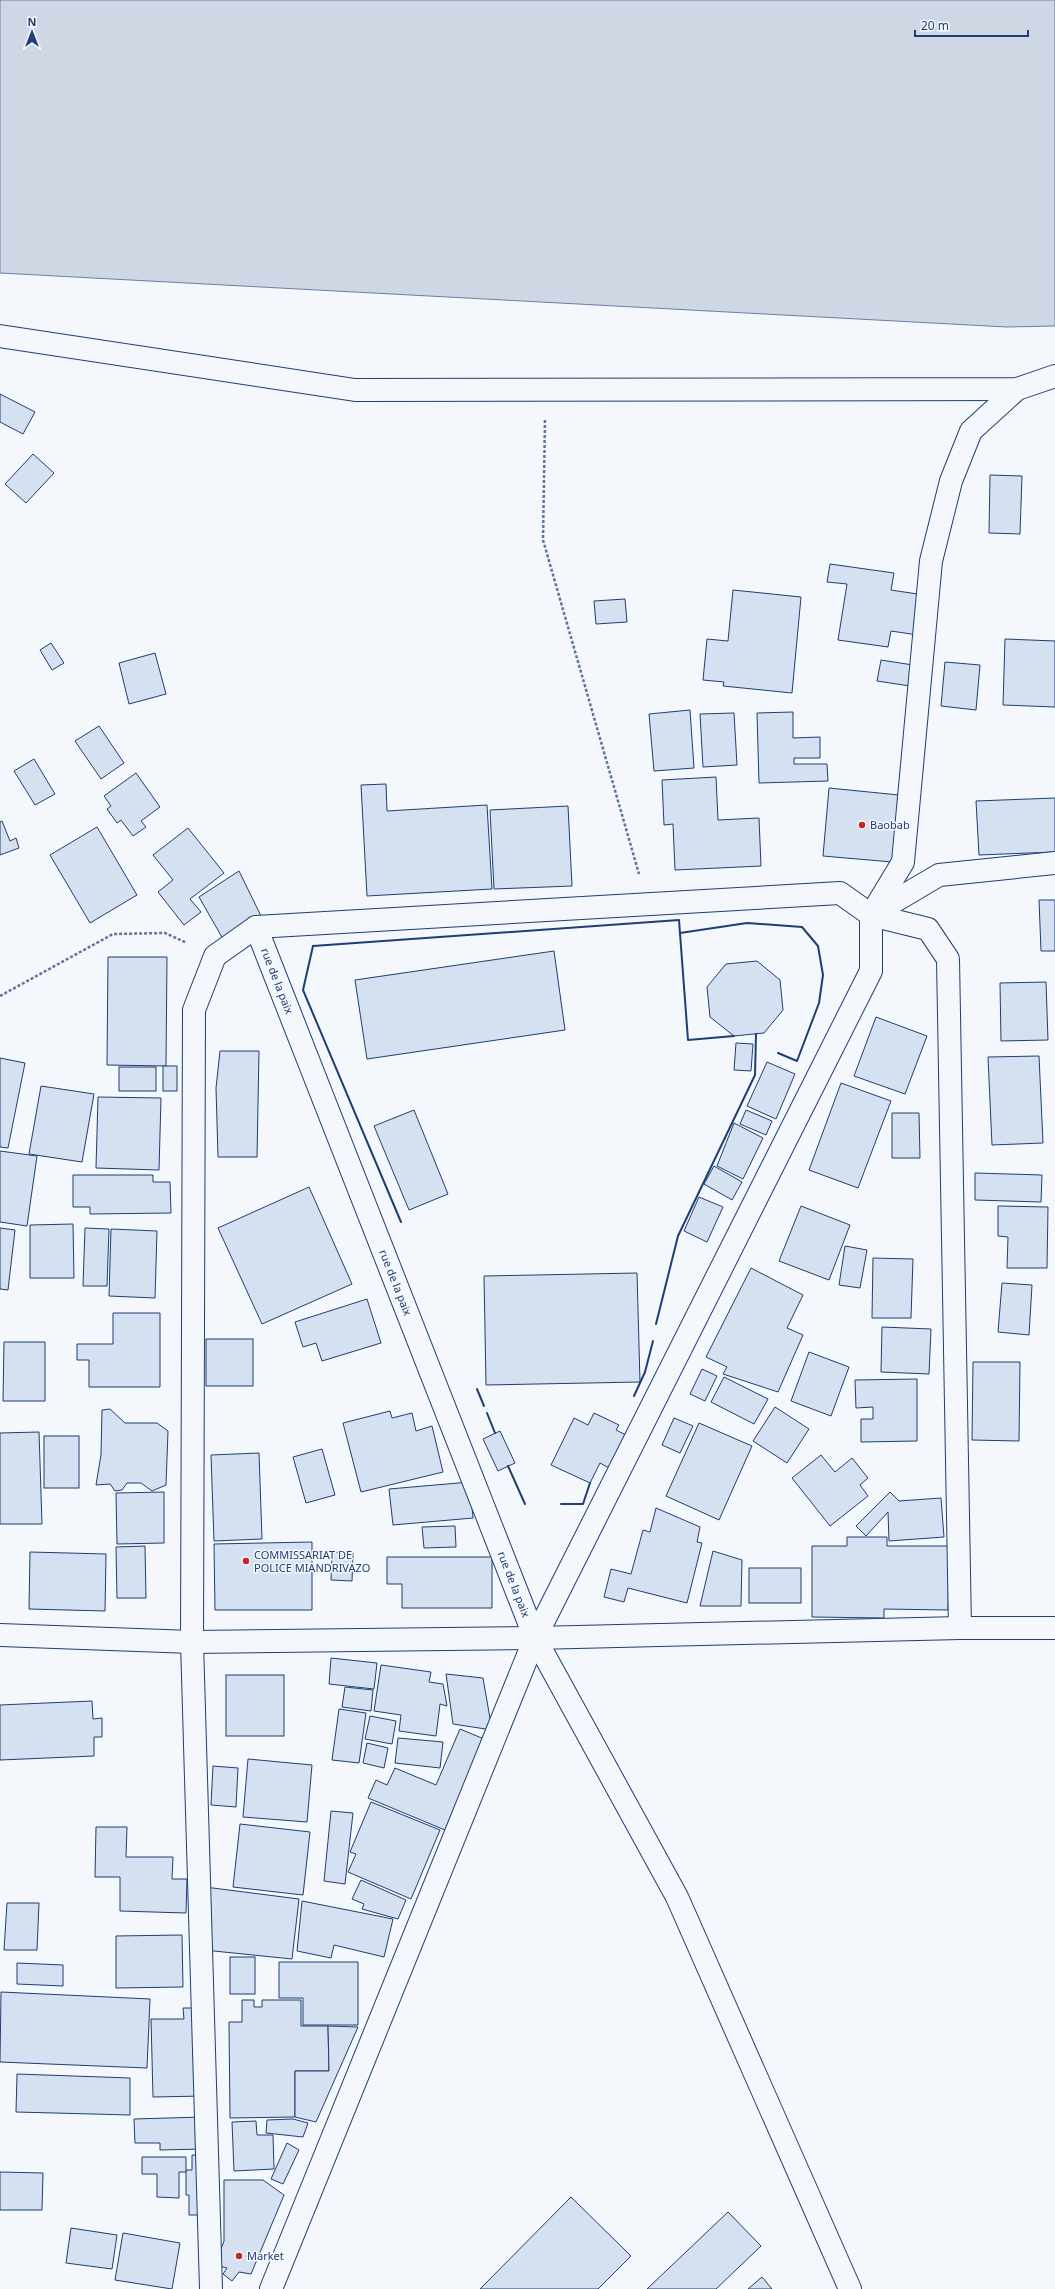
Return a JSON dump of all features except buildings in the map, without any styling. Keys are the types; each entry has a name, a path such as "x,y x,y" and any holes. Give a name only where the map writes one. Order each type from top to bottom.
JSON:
{"street":[{"path":"0,336 355,390 1017,389 1055,376"},
{"path":"270,2289 535,1638 871,971 871,915 903,862 931,561 951,481 971,431 1017,389"},
{"path":"871,915 939,875 1055,863"},
{"path":"211,2289 192,1642 194,1010 215,956 256,927 840,893 871,915 928,929 948,959 960,1628"},
{"name":"rue de la paix","path":"256,927 535,1638 677,1897 850,2289"},
{"path":"0,1635 192,1642 535,1638 960,1628 1055,1628"}],"path":[{"path":"546,390 543,540 648,904"},
{"path":"0,996 113,934 165,933 215,956"}],"shaded area":[{"path":"0,0 1055,0 1055,326 1007,327 0,273"}],"wall":[{"path":"401,1222 303,990 313,946 679,920 688,1040 734,1036"},
{"path":"680,933 747,923 802,927 818,946 823,975 819,1003 797,1061 778,1053"},
{"path":"656,1324 678,1236 755,1075 756,1034"},
{"path":"634,1396 645,1372 653,1341"},
{"path":"477,1389 484,1406"},
{"path":"487,1413 495,1433"},
{"path":"508,1466 525,1504"},
{"path":"561,1504 583,1504 590,1483"}],"place":[{"name":"Baobab","path":"862,825"},
{"name":"COMMISSARIAT DE POLICE MIANDRIVAZO","path":"246,1561"},
{"name":"Market","path":"239,2256"}]}
